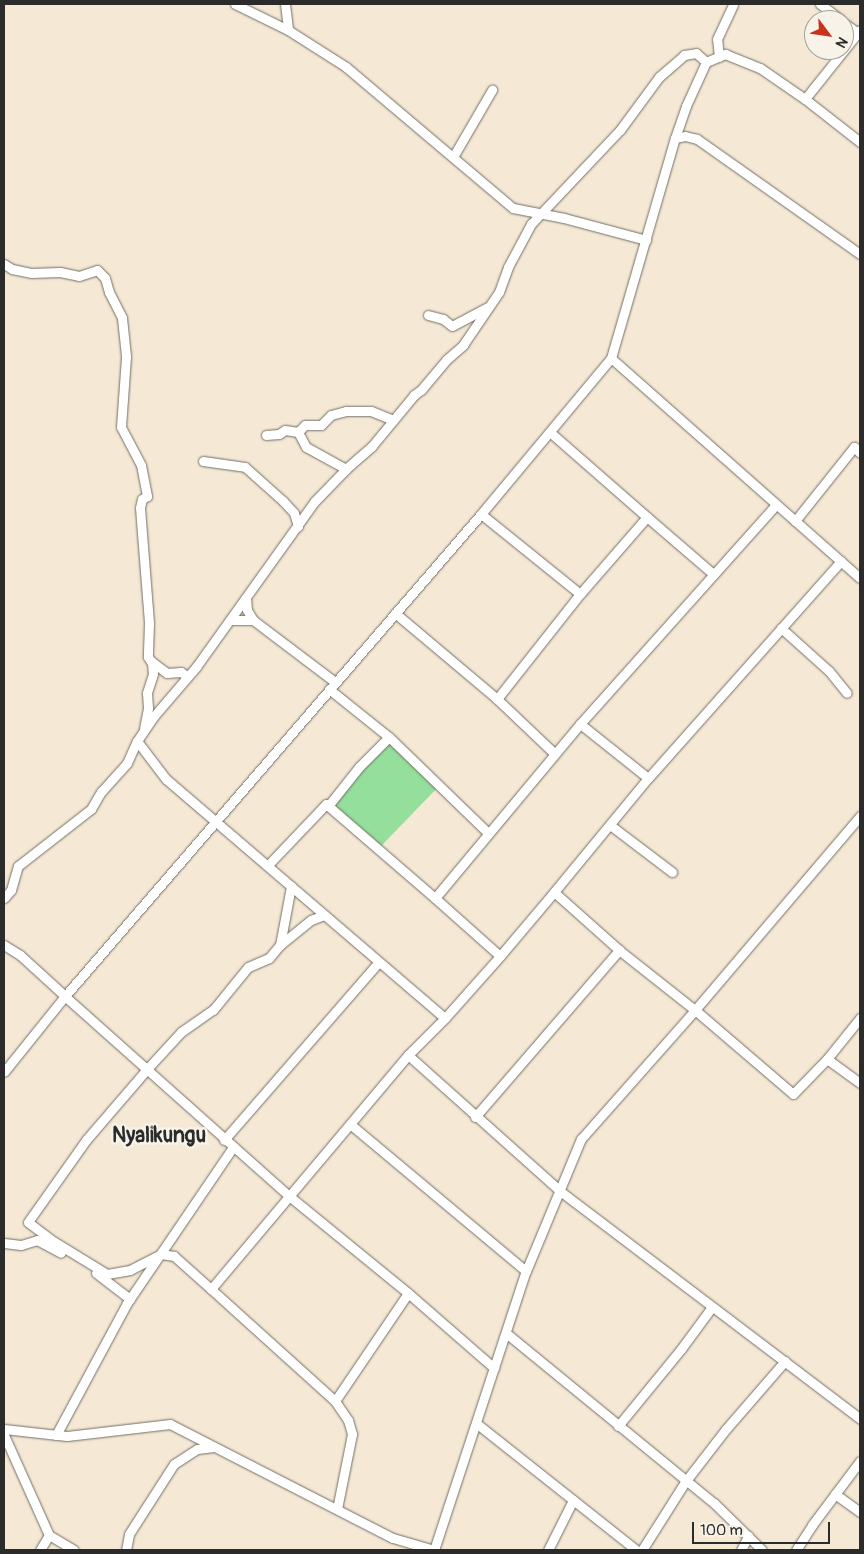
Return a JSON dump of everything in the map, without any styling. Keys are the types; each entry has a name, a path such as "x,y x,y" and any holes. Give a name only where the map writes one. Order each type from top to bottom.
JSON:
{"street":[{"path":"235,4 288,30 346,67 513,208 646,240"},
{"path":"285,4 288,30"},
{"path":"719,57 717,39 733,4"},
{"path":"805,99 859,32"},
{"path":"4,898 11,890 18,866 91,809 101,792 127,763 142,733 230,620 315,501 346,469 372,446 446,360 463,345 499,292 519,242 541,214 620,130 659,77 684,56 696,53 706,62"},
{"path":"4,1072 65,996 481,514 611,358 675,138 686,106 706,62 725,54 760,68 805,99 860,142"},
{"path":"453,157 492,90"},
{"path":"675,138 685,136 697,139 860,254"},
{"path":"4,264 12,269 31,273 60,272 79,276 97,270 105,278 109,292 122,318 126,357 124,370 125,390 120,409 121,427 141,465 148,496 142,499 140,508 149,623 148,657 151,661 153,674 146,693 148,708 142,733"},
{"path":"428,314 442,319 452,326 490,305"},
{"path":"611,358 860,578"},
{"path":"298,432 305,425 321,425 331,415 346,411 371,411 393,420"},
{"path":"266,435 279,434 286,430 298,432"},
{"path":"298,432 306,447 346,469"},
{"path":"550,432 712,573"},
{"path":"796,521 858,447"},
{"path":"203,461 245,467 294,513 298,526"},
{"path":"435,898 554,752 712,573 776,505"},
{"path":"481,514 580,594"},
{"path":"497,699 580,594 647,517"},
{"path":"211,1289 288,1195 408,1055 445,1018 500,956 648,778 841,561"},
{"path":"246,598 246,610 253,620 389,736 488,833"},
{"path":"395,613 497,699 554,752"},
{"path":"230,620 253,620"},
{"path":"781,628 829,671 847,693"},
{"path":"151,661 167,673 181,672 187,676"},
{"path":"580,724 648,778"},
{"path":"328,806 359,767 389,736"},
{"path":"137,741 166,780 268,865 445,1018"},
{"path":"268,865 326,804 500,956"},
{"path":"4,1429 67,1436 170,1424 393,1538 434,1550 526,1271 581,1139 695,1010 860,816"},
{"path":"610,825 672,872"},
{"path":"280,945 291,886"},
{"path":"554,892 619,950 695,1010 793,1094 828,1059 860,1018"},
{"path":"324,915 311,920 280,945 269,958 248,967 213,1010 181,1032 86,1140 28,1222 53,1241 107,1274 130,1270 161,1254 174,1256 335,1401 348,1420 352,1434 337,1509"},
{"path":"4,945 20,956 233,1148 408,1293 494,1368"},
{"path":"475,1117 619,950"},
{"path":"224,1140 378,962"},
{"path":"408,1055 475,1117 560,1191 860,1419"},
{"path":"828,1059 860,1084"},
{"path":"350,1124 526,1271"},
{"path":"56,1435 130,1299 233,1148"},
{"path":"4,1243 21,1245 37,1240 99,1275 130,1299"},
{"path":"335,1401 408,1293"},
{"path":"618,1426 681,1349 712,1307"},
{"path":"506,1333 685,1482 714,1503 762,1550"},
{"path":"642,1550 685,1482 726,1429 785,1361"},
{"path":"476,1422 636,1550"},
{"path":"4,1435 49,1535 74,1550"},
{"path":"126,1550 129,1534 174,1464 197,1449 214,1447"},
{"path":"796,1550 860,1461"},
{"path":"835,1494 860,1512"},
{"path":"548,1550 573,1500"},
{"path":"40,1550 49,1535"},
{"path":"741,1550 748,1536"}],"green space":[{"path":"388,741 437,788 376,852 327,804"}],"district":[{"name":"Nyalikungu","path":"159,1136"}]}
